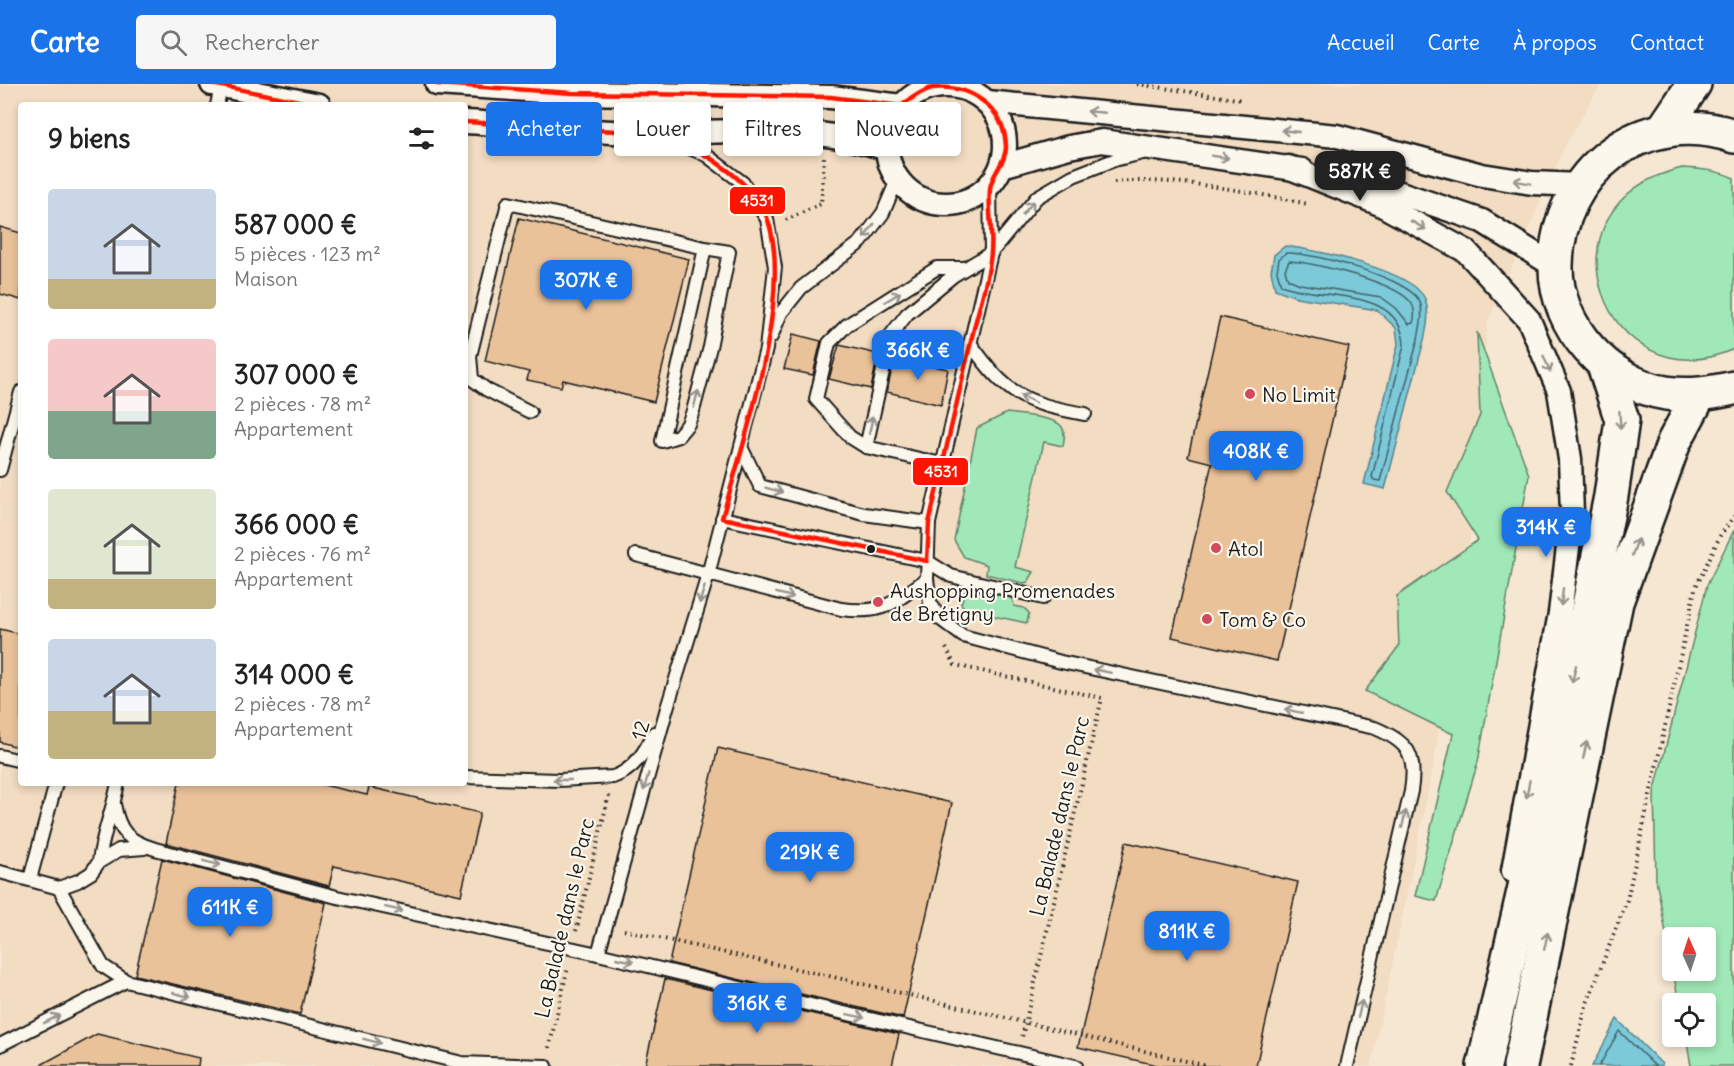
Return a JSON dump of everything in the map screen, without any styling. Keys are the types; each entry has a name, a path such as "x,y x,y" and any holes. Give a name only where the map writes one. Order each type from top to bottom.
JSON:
{"main road":[{"path":"1663,130 1694,84"},
{"path":"1734,136 1720,131 1691,128 1663,130 1639,138 1616,150 1596,165 1580,185 1561,224 1556,267 1562,304 1579,337 1604,364 1633,383 1665,393 1699,395 1734,388"},
{"path":"1484,1066 1585,625 1611,496 1622,420 1604,364"},
{"path":"1520,1066 1616,602 1674,442 1699,395"}],"street":[{"path":"437,84 572,93 831,97 870,102"},
{"path":"906,102 931,86 946,86 978,93 1337,136 1482,175 1532,183 1580,185"},
{"path":"216,92 296,102"},
{"path":"888,156 897,180 910,192 925,201 942,205 968,200 990,186 1002,166 1006,149 1004,132 998,115 978,93"},
{"path":"468,122 614,132"},
{"path":"711,132 789,130 835,135"},
{"path":"1002,166 1069,147 1102,141 1288,167 1374,184 1482,221 1556,267"},
{"path":"1288,167 1380,204 1466,251 1529,320 1559,391 1570,459 1572,514 1560,613 1478,1066"}],"lane":[{"path":"866,447 891,335 907,314 966,268 991,253 1037,197 1073,176 1114,160 1162,149"},
{"path":"707,156 743,183 767,219 775,267 766,349"},
{"path":"766,349 788,304 801,288 861,242 883,213 897,180"},
{"path":"990,186 991,253 929,523 927,579 930,602 939,618 963,636 1084,667 1375,728 1404,744 1411,758 1414,773 1411,791 1347,1066"},
{"path":"530,412 487,390 472,378 470,356 508,203 729,252 710,347 693,411 688,424 678,436 662,441 705,248"},
{"path":"942,464 866,447 850,437 816,399 829,343 847,325 937,268 966,268"},
{"path":"970,343 990,371 1014,392 1042,406 1085,414"},
{"name":"12","path":"598,954 667,708 708,575 766,349"},
{"path":"0,470 18,403"},
{"path":"741,447 760,486 864,514 929,523"},
{"path":"722,518 927,561 951,576 1042,598"},
{"path":"636,555 841,609 864,612 889,606 927,579"},
{"path":"468,777 559,780 620,775 642,756 667,708"},
{"path":"0,756 18,760"},
{"path":"30,879 55,786"},
{"path":"99,862 102,838 114,804 117,786"},
{"path":"114,804 117,822 124,832 138,844 155,849 337,897 572,948 1076,1066"},
{"path":"0,872 59,888 84,877 99,862 119,850 135,847 155,849"},
{"path":"59,888 103,966 126,981 462,1064 546,1066"},
{"path":"0,1046 126,981"}],"path":[{"path":"769,227 821,204 825,145"},
{"path":"1105,183 1161,181 1249,192 1319,206"},
{"path":"1571,1066 1586,1006 1627,900 1695,589 1720,536 1734,516"},
{"name":"La Balade dans le Parc","path":"939,618 946,650 955,665 1102,699 1018,1054"},
{"name":"La Balade dans le Parc","path":"546,1066 613,777"},
{"path":"606,926 851,981 1207,1066"}],"shaded area":[{"name":"Aushopping Promenades de Brétigny","path":"0,84 1601,84 1564,148 1487,324 1471,530 1433,768 1371,1066 0,1066"}],"green space":[{"path":"1682,168 1702,169 1734,178 1734,349 1688,359 1650,350 1621,326 1602,293 1597,256 1607,219 1635,188"},
{"path":"1477,332 1529,475 1478,762 1436,901 1415,896 1453,734 1365,691 1399,646 1397,596 1478,540 1447,492 1480,415"},
{"path":"1007,413 1053,421 1062,427 1064,434 1063,446 1044,442 1015,567 1034,572 1028,582 1023,583 986,574 987,565 964,557 954,540 977,428"},
{"path":"1734,530 1734,1066 1691,1066 1688,1047 1716,1047 1716,993 1677,993 1675,981 1716,981 1716,927 1665,927 1656,879 1654,793 1707,585"},
{"path":"966,587 1012,597 1014,606 1024,608 1029,613 1027,623 969,611 961,604"}],"water":[{"path":"1285,246 1362,263 1402,279 1417,289 1425,299 1428,315 1425,335 1385,489 1364,484 1398,344 1396,328 1377,310 1296,297 1275,289 1271,271 1274,255"},
{"path":"1617,1019 1662,1064 1662,1066 1592,1066"}],"building":[{"path":"519,218 689,259 654,402 563,380 561,387 527,380 529,372 485,361"},
{"path":"0,227 18,232 18,299 0,294"},
{"path":"1220,317 1349,347 1277,661 1172,637 1212,463 1188,457"},
{"path":"793,334 821,341 813,375 784,369"},
{"path":"839,345 878,354 871,389 829,379"},
{"path":"894,358 948,369 941,405 887,392"},
{"path":"0,629 18,633 18,747 0,742"},
{"path":"718,748 952,803 903,1018 669,963"},
{"path":"178,786 328,786 367,795 369,787 480,813 461,895 334,866 329,886 166,843"},
{"path":"1126,842 1298,882 1256,1066 1161,1066 1078,1047"},
{"path":"162,859 326,903 300,1014 135,975"},
{"path":"665,979 899,1034 892,1066 645,1066"},
{"path":"97,1034 199,1058 198,1066 39,1066"}],"transit line":[{"name":"4531","path":"212,84 304,102"},
{"name":"4531","path":"437,84 572,93 831,97 901,106 928,89 946,88 960,90 983,101 999,121 1006,147 1004,158 990,189 990,263 929,523 927,561 722,518 763,369 774,288 774,251 768,220 762,207 742,182 715,161 700,153 673,141 648,135 468,122"}],"place":[{"name":"No Limit","path":"1250,394"},
{"name":"Atol","path":"1216,548"},
{"name":"Aushopping Promenades de Brétigny","path":"878,602"},
{"name":"Tom & Co","path":"1207,619"}]}
